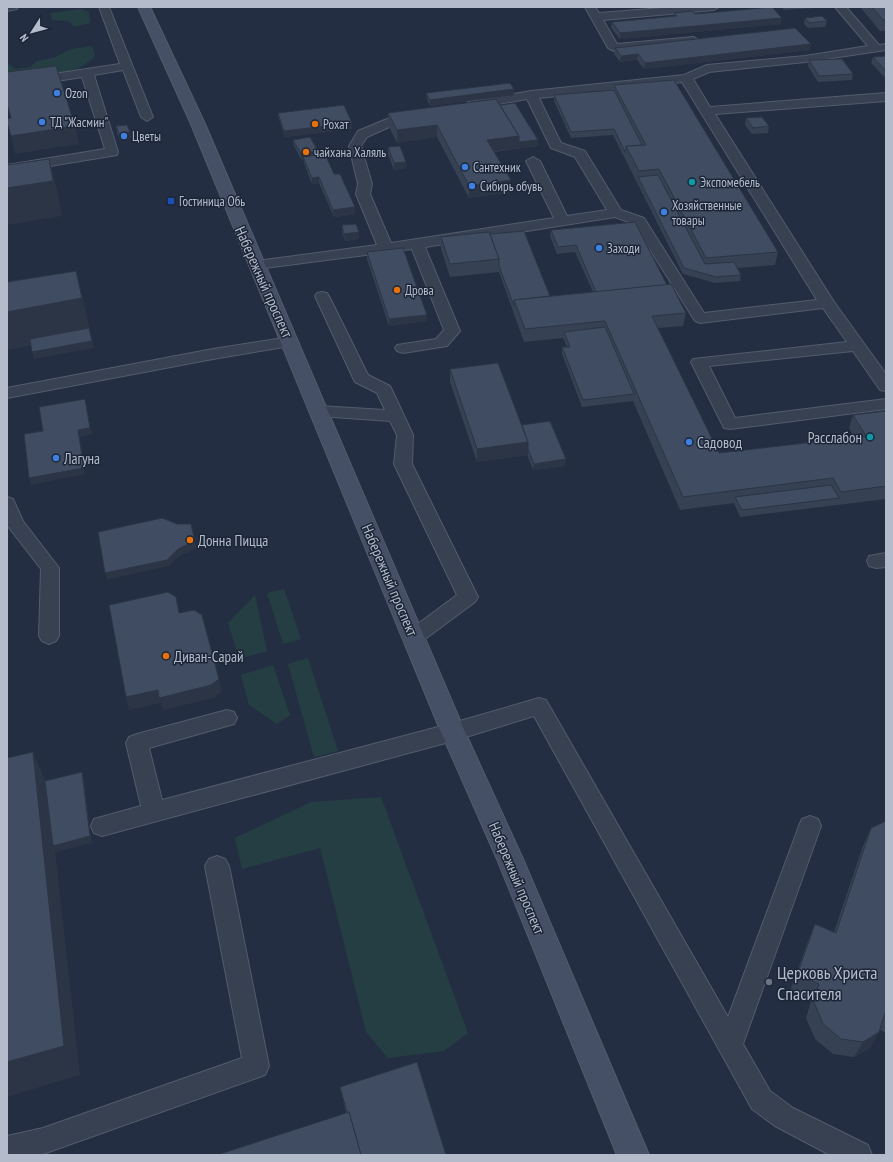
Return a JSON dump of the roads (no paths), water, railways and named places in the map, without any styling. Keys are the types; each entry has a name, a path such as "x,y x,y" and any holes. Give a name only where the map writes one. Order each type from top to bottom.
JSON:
{"main road":[{"name":"Набережный проспект","path":"144,7 198,124 453,732 510,859 633,1155"}],"lane":[{"path":"7,8 13,7"},
{"path":"104,7 147,117"},
{"path":"590,7 614,48 707,39"},
{"path":"596,17 714,7"},
{"path":"840,7 881,48"},
{"path":"456,108 531,95 686,78 707,69 805,59 881,48"},
{"path":"7,85 127,66"},
{"path":"7,169 112,152 87,72"},
{"path":"686,78 827,303 886,386"},
{"path":"531,95 556,144 580,154 616,213"},
{"path":"707,111 886,97"},
{"path":"385,247 363,194 366,184 355,146 362,134 404,116 426,113"},
{"path":"533,161 562,220"},
{"path":"257,265 417,244 562,220 616,213 639,221 700,318 827,303"},
{"path":"403,348 441,343 452,331 417,244"},
{"path":"322,296 361,378 384,390 405,435 404,464 468,597 414,637"},
{"path":"7,393 213,354 290,342"},
{"path":"857,346 699,362 730,424 886,404"},
{"path":"319,412 396,416"},
{"path":"7,504 15,523 50,568 49,636"},
{"path":"102,826 453,732 539,706 761,1100 784,1117 858,1155"},
{"path":"154,812 137,743 227,718"},
{"path":"730,1046 810,826"},
{"path":"7,1150 43,1141 256,1066 217,866"}],"place":[{"name":"Ozon","path":"57,93"},
{"name":"ТД \"Жасмин\"","path":"42,122"},
{"name":"Рохат","path":"315,124"},
{"name":"Цветы","path":"124,136"},
{"name":"чайхана Халяль","path":"306,152"},
{"name":"Сантехник","path":"465,167"},
{"name":"Экспомебель","path":"692,182"},
{"name":"Сибирь обувь","path":"472,186"},
{"name":"Гостиница Обь","path":"171,201"},
{"name":"Хозяйственные товары","path":"664,212"},
{"name":"Заходи","path":"599,248"},
{"name":"Дрова","path":"397,290"},
{"name":"Расслабон","path":"870,437"},
{"name":"Садовод","path":"689,442"},
{"name":"Лагуна","path":"56,458"},
{"name":"Донна Пицца","path":"190,540"},
{"name":"Диван-Сарай","path":"166,656"},
{"name":"Церковь Христа Спасителя","path":"769,982"}]}
